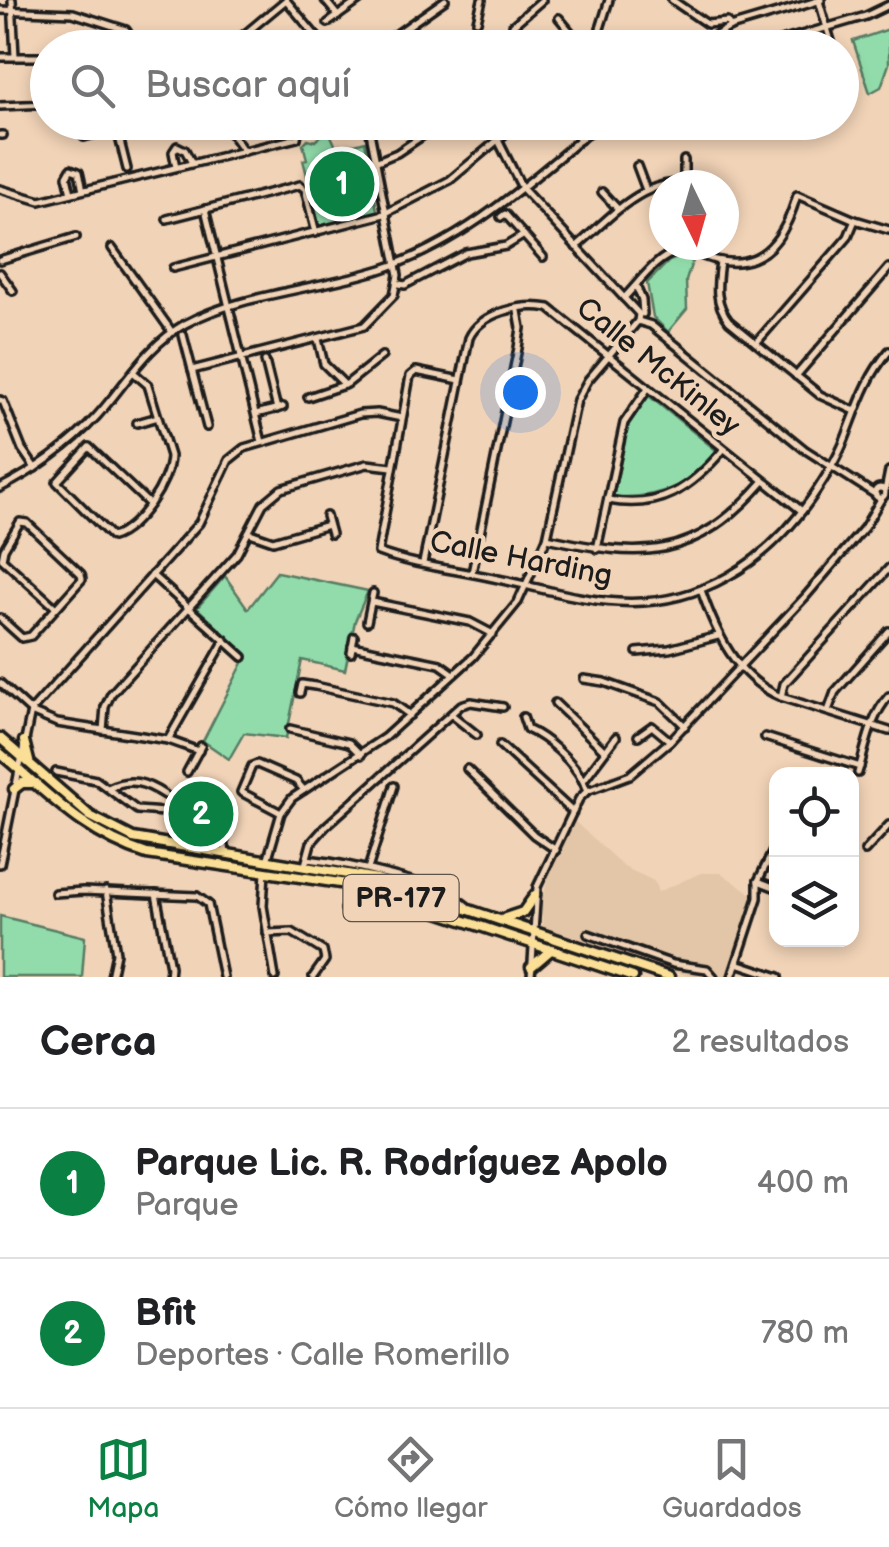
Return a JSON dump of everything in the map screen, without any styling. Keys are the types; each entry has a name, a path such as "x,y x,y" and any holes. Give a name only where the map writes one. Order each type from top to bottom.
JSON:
{"main road":[{"name":"PR-177","path":"0,738 90,816 118,832 170,846 306,862 377,879 669,977"},
{"path":"24,741 31,766"},
{"name":"PR-177","path":"0,753 86,826 115,844 147,854 360,886 634,977"},
{"path":"14,789 22,782 36,783"},
{"path":"499,919 523,912 535,895"},
{"path":"531,974 552,949"}],"street":[{"path":"12,0 14,56"},
{"path":"250,30 286,0 311,30"},
{"path":"325,0 338,16"},
{"path":"328,23 360,0"},
{"path":"403,30 445,0"},
{"path":"476,21 482,0"},
{"path":"514,25 542,0"},
{"path":"600,30 610,0"},
{"path":"672,0 711,25 727,22 730,27"},
{"path":"725,30 820,0 828,30"},
{"path":"817,30 889,5"},
{"path":"0,10 73,13 126,30"},
{"path":"559,18 567,30"},
{"path":"0,57 30,56"},
{"path":"0,106 30,105"},
{"path":"120,140 128,175"},
{"path":"236,140 244,150"},
{"path":"0,189 40,200 128,175 288,140"},
{"path":"192,370 364,326 394,296 399,284 371,140"},
{"path":"375,162 416,140"},
{"path":"172,268 384,214 450,180 498,140 522,188 641,317 830,468 882,494"},
{"path":"0,488 36,468 96,418 155,344 172,332 200,316 396,264 473,226 580,140"},
{"path":"176,167 172,152 178,146 192,163"},
{"path":"684,160 684,170"},
{"path":"638,166 646,190"},
{"path":"71,193 67,176 72,169 79,172 83,190"},
{"path":"167,219 298,186 306,189 316,233"},
{"path":"576,247 617,208 649,189"},
{"path":"602,192 617,208"},
{"path":"624,298 672,253 689,252 720,261 749,258 775,244 786,230 797,195 889,230"},
{"path":"205,209 262,442"},
{"path":"501,217 506,214 543,258"},
{"path":"756,343 848,236 855,220"},
{"path":"399,284 405,285 466,252 506,246 524,235"},
{"path":"0,260 76,237"},
{"path":"112,248 172,332"},
{"path":"720,261 716,292 729,321 820,395 855,410"},
{"path":"796,376 889,268"},
{"path":"0,274 13,291"},
{"path":"636,286 641,317"},
{"name":"Calle McKinley","path":"518,310 550,308 802,511"},
{"path":"423,563 468,338 475,326 488,317 518,310 518,348 472,573"},
{"path":"276,977 263,906 265,870 281,813 304,790 361,754 410,715 493,634 527,585 547,538 577,400 641,317"},
{"path":"183,335 207,427"},
{"path":"318,339 324,364 344,385"},
{"name":"Calle Harding","path":"392,467 378,552 623,602 675,598 701,590 748,566 802,511 830,468 867,380 889,351"},
{"path":"308,397 344,385 382,356"},
{"path":"256,414 280,408 265,362"},
{"path":"132,371 148,386 170,464 158,493 149,504 122,534 112,537 56,482 89,447 149,504"},
{"path":"102,730 104,707 111,694 237,554 264,504 282,488 368,464 392,467 410,376 416,371 460,380"},
{"path":"597,549 624,423 648,388"},
{"path":"0,400 22,449 36,468"},
{"path":"0,863 30,711 199,523 230,460 244,448 360,414 402,418"},
{"path":"138,423 158,417"},
{"path":"608,500 648,502 672,494 702,476 724,450"},
{"path":"531,974 535,895 573,812 587,791 630,776 670,741 742,666 842,554 873,511 888,474"},
{"path":"547,538 597,549 652,551 687,541 730,516 763,482"},
{"path":"326,516 331,534"},
{"path":"0,618 22,638 31,636 80,583 82,574 27,523 20,522 2,559 56,608"},
{"path":"250,533 274,541 328,525"},
{"path":"781,697 784,684 889,568"},
{"path":"152,574 243,656"},
{"path":"701,590 718,636 765,688 781,697 889,731"},
{"path":"367,622 373,593"},
{"path":"372,602 470,622 493,634"},
{"path":"828,711 835,692 889,632"},
{"path":"637,652 685,646 718,636"},
{"path":"354,637 352,649 440,664 454,674"},
{"path":"168,740 225,640"},
{"path":"584,679 660,702 685,726"},
{"path":"0,683 30,711 57,723 200,748 187,772"},
{"path":"300,692 302,684 315,686 393,703 410,715"},
{"path":"764,737 859,770 880,706 889,696"},
{"path":"554,703 605,750"},
{"path":"470,909 454,897 368,869 306,862 312,843 326,826 461,704 503,708"},
{"path":"452,714 477,735"},
{"path":"523,717 528,729 566,759 587,791"},
{"path":"638,736 652,726 670,741"},
{"path":"290,730 348,742 361,754"},
{"path":"583,781 616,736"},
{"path":"500,745 573,812"},
{"path":"281,813 241,792 252,766 258,764 296,781 304,790"},
{"path":"467,769 534,835 556,850"},
{"path":"56,772 96,780 137,810 178,813 198,820 224,839 226,853"},
{"path":"108,788 123,781 136,782 165,795"},
{"path":"368,869 394,786"},
{"path":"0,810 10,812"},
{"path":"865,852 889,825"},
{"path":"732,977 758,898 758,880 770,857"},
{"path":"758,880 769,885"},
{"path":"345,909 360,886"},
{"path":"106,891 116,953 111,977"},
{"path":"55,894 106,891 198,896 207,904 222,977"},
{"path":"156,894 169,977"},
{"path":"266,933 292,932 325,955 313,977"},
{"path":"588,934 673,964 710,970 714,977"},
{"path":"737,963 779,977"}],"shaded area":[{"path":"573,820 624,867 654,881 658,892 701,873 721,873 755,896 729,977 691,977 543,927 541,904 548,878"}],"green space":[{"path":"889,29 889,64 881,87 870,93 859,59 859,39"},
{"path":"333,140 337,149 365,141 377,211 320,228 312,183 303,160 307,159 303,144"},
{"path":"692,260 686,281 687,309 668,332 653,317 647,283 669,261"},
{"path":"649,396 717,451 696,474 671,489 643,496 613,497 629,423"},
{"path":"277,572 368,591 355,621 345,670 302,660 286,738 244,733 229,759 203,741 247,655 197,608 225,576 248,609"},
{"path":"0,916 85,937 82,977 0,977"}],"place":[{"name":"Parque Lic. R. Rodríguez Apolo","path":"342,184"},
{"name":"Bfit","path":"201,814"}]}
